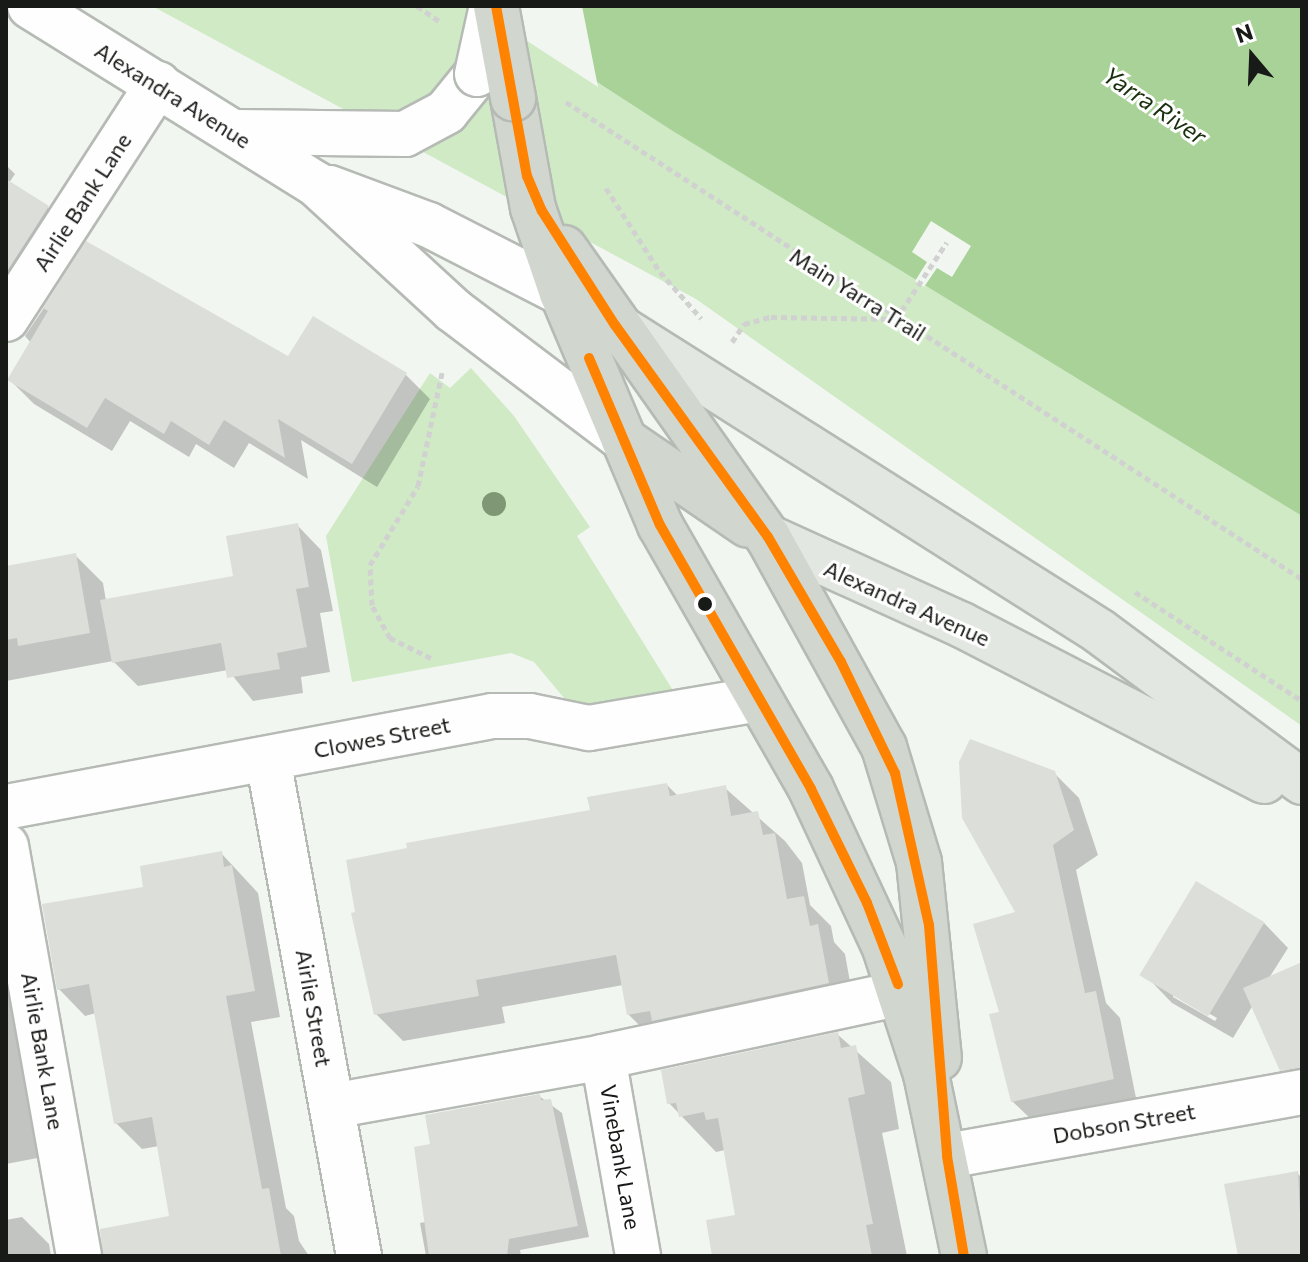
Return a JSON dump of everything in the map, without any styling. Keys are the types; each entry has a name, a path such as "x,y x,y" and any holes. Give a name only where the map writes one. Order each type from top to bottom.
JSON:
{"highway":[{"path":"494,6 531,190 562,293 676,558 811,789 867,903 901,993 947,1156"},
{"path":"531,190 615,325 768,537 868,713 905,804 929,925 947,1156 964,1256"},
{"name":"Alexandra Avenue","path":"562,293 615,325"},
{"name":"Alexandra Avenue","path":"622,438 768,537"}],"main road":[{"name":"Alexandra Avenue","path":"615,325 1099,631 1302,782"},
{"name":"Alexandra Avenue","path":"768,537 962,625 1302,800"}],"street":[{"name":"Alexandra Avenue","path":"30,6 316,184 453,310 622,438"},
{"path":"235,132 405,134 446,112 477,74 494,6"},
{"name":"Airlie Bank Lane","path":"6,319 158,84"},
{"name":"Alexandra Avenue","path":"316,184 429,225 562,293"},
{"name":"Clowes Street","path":"6,807 492,716 530,716 560,725 589,728 758,699"},
{"name":"Airlie Street","path":"268,759 359,1256"},
{"name":"Airlie Bank Lane","path":"6,846 79,1256"},
{"path":"332,1106 603,1057 901,993"},
{"name":"Vinebank Lane","path":"603,1057 638,1256"},
{"name":"Dobson Street","path":"947,1156 1302,1092"}],"path":[{"path":"417,6 442,22"},
{"name":"Main Yarra Trail","path":"555,95 896,319 1038,404 1302,579"},
{"path":"606,188 660,272 710,326"},
{"path":"732,342 744,324 775,316 896,319 947,242"},
{"path":"721,334 741,348"},
{"path":"431,658 390,638 372,605 370,565 418,486 442,373"},
{"path":"1127,587 1302,701"}],"shaded area":[{"path":"152,6 480,6 671,130 1302,516 1302,726 696,299"},
{"path":"471,368 514,416 590,527 577,536 674,692 583,706 564,698 534,662 511,653 352,682 326,536 430,373 450,388"}],"water":[{"name":"Yarra River","path":"480,6 1302,6 1302,516 671,130"}],"pier":[{"path":"476,6 582,6 598,87 478,9"},
{"path":"931,221 971,246 952,277 937,268 924,287 915,281 927,262 912,252"}],"building":[{"path":"6,179 49,206 6,273"},
{"path":"86,241 288,356 313,316 407,373 352,464 278,419 285,458 224,420 209,445 171,421 164,434 105,398 87,428 7,380 48,311 43,308"},
{"path":"298,523 309,587 296,589 307,647 277,653 280,669 227,678 221,643 112,663 100,600 233,576 226,536"},
{"path":"76,553 90,633 18,646 17,638 6,640 6,566"},
{"path":"970,739 1055,771 1074,830 1053,845 1085,993 1096,991 1114,1079 1011,1102 989,1014 999,1012 973,924 1015,912 962,818 959,762"},
{"path":"667,783 670,796 726,785 731,816 758,811 763,835 775,833 787,899 804,896 810,926 818,924 829,983 652,1021 650,1011 627,1015 616,955 476,980 479,996 374,1015 351,913 355,912 346,860 407,848 406,843 590,810 587,797"},
{"path":"222,851 224,867 232,865 255,991 226,996 262,1189 269,1188 281,1256 103,1256 100,1229 169,1216 152,1117 114,1124 89,984 57,990 42,904 143,887 140,866"},
{"path":"1196,881 1265,922 1208,1016 1139,975"},
{"path":"1302,962 1302,1068 1280,1071 1243,988"},
{"path":"838,1032 841,1048 856,1045 865,1094 848,1098 873,1224 866,1225 872,1256 712,1256 706,1220 735,1215 718,1118 706,1120 704,1112 679,1117 676,1103 667,1104 661,1070"},
{"path":"540,1094 541,1100 551,1099 578,1226 509,1239 507,1256 429,1256 414,1147 430,1144 425,1115"},
{"path":"1298,1171 1302,1256 1238,1256 1224,1184"}],"transit line":[{"path":"496,6 527,176 542,211 615,325 768,537 841,662 895,773 929,925 947,1156 964,1256"},
{"path":"589,358 660,525 811,789 867,903 898,984"}]}
